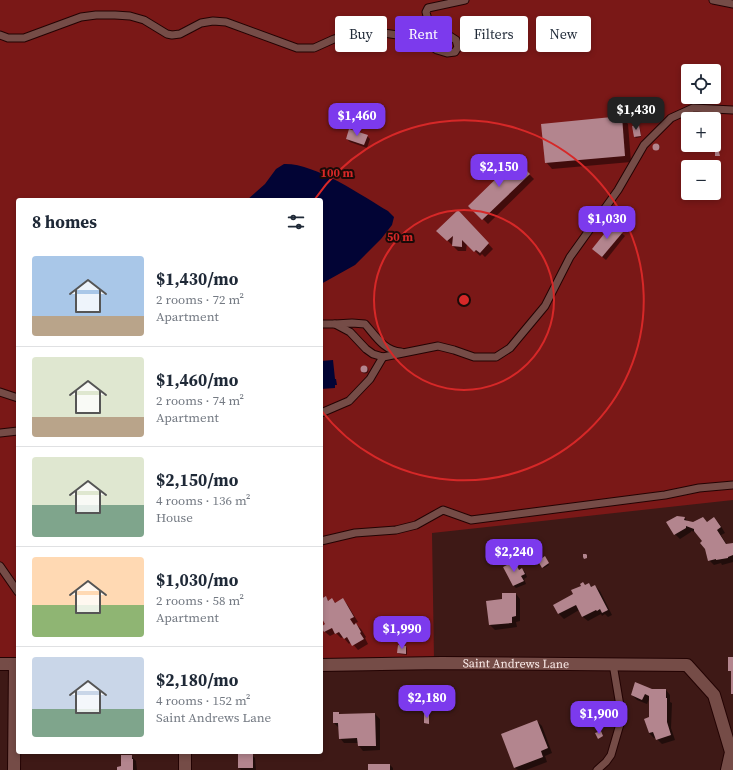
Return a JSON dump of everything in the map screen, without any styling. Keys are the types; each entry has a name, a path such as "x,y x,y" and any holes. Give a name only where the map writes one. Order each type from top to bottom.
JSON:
{"street":[{"name":"Saint Andrews Lane","path":"323,665 441,663 687,665 714,696 731,752 727,770"},
{"path":"0,664 16,664 14,770"},
{"path":"185,754 185,770"}],"lane":[{"path":"0,36 8,38 24,38 81,17 96,15 130,16 144,20 167,34 172,35 180,34 201,23 213,21 226,22 297,48 314,48 334,39 354,33 377,32 404,36 425,42 437,50 447,53 455,52 458,47 456,40 428,20 426,12 428,8 465,0"},
{"path":"713,0 733,4"},
{"path":"335,324 350,332 366,349 373,354 383,357 438,346 474,357 496,357 510,348 545,306 570,257 618,190 644,145 671,118 693,108 733,110"},
{"path":"323,324 365,324 386,348 397,352 409,352"},
{"path":"323,412 349,402 370,379 383,357"},
{"path":"0,392 16,397"},
{"path":"0,433 16,431"},
{"path":"323,541 355,533 396,530 416,525 443,510 471,520 478,520 543,510 665,495 699,488 733,485"},
{"path":"0,566 16,589"},
{"path":"597,770 611,755 620,724 620,706 613,664"}],"shaded area":[{"path":"0,0 733,0 733,500 432,533 434,659 323,660 323,198 16,198 16,657 0,657"},
{"path":"284,164 296,165 310,169 338,181 388,211 394,217 392,225 381,239 355,265 323,283 323,198 249,198 265,184 276,169"},
{"path":"333,360 337,385 335,385 335,388 323,389 323,361"}],"building":[{"path":"622,116 625,156 545,163 541,124"},
{"path":"639,125 641,136 634,137 632,126"},
{"path":"349,129 368,135 364,145 346,139"},
{"path":"656,144 659,147 656,150 653,147"},
{"path":"715,152 719,152 720,156 715,156"},
{"path":"511,155 530,174 482,220 468,206 509,166 504,161"},
{"path":"458,210 489,243 480,253 476,250 474,252 462,240 462,247 452,246 453,236 447,241 436,231"},
{"path":"612,224 623,232 602,257 592,249"},
{"path":"364,365 367,366 367,372 364,373 361,372 360,369 361,366"},
{"path":"677,516 685,517 684,520 693,522 703,517 707,522 714,517 721,527 717,530 726,544 733,543 733,555 728,558 708,561 705,549 700,543 702,541 694,529 686,526 686,528 674,535 666,522"},
{"path":"583,554 587,555 587,558 584,559"},
{"path":"545,556 549,563 542,568 538,561"},
{"path":"515,561 519,570 522,568 525,574 521,576 524,581 513,586 503,567"},
{"path":"583,582 585,585 589,583 591,587 595,585 608,610 602,613 600,609 597,611 596,610 582,617 576,605 558,614 553,605 573,594 571,590 581,586 580,584"},
{"path":"502,593 516,593 516,616 512,617 512,623 489,625 486,601 502,599"},
{"path":"326,596 328,601 332,598 335,603 343,598 354,617 350,619 354,625 356,623 364,639 352,646 347,637 344,639 339,632 335,634 332,628 324,632 323,626 325,624 323,620 323,598"},
{"path":"398,645 406,646 406,654 397,653"},
{"path":"728,657 733,657 733,694 731,694 731,671 728,671"},
{"path":"635,682 652,689 666,689 667,722 671,735 656,740 653,732 649,733 644,719 649,717 649,696 645,694 642,700 631,695"},
{"path":"333,712 339,712 339,714 375,713 376,746 358,746 357,738 339,739 338,723 333,723"},
{"path":"424,714 429,714 429,724 424,723"},
{"path":"537,720 548,748 541,751 543,757 514,768 501,734"},
{"path":"601,731 603,736 598,739 595,733"},
{"path":"238,754 253,754 253,768 238,768"},
{"path":"121,755 132,755 133,770 117,770 117,767 121,766"},
{"path":"368,764 390,764 390,770 368,770"}]}
